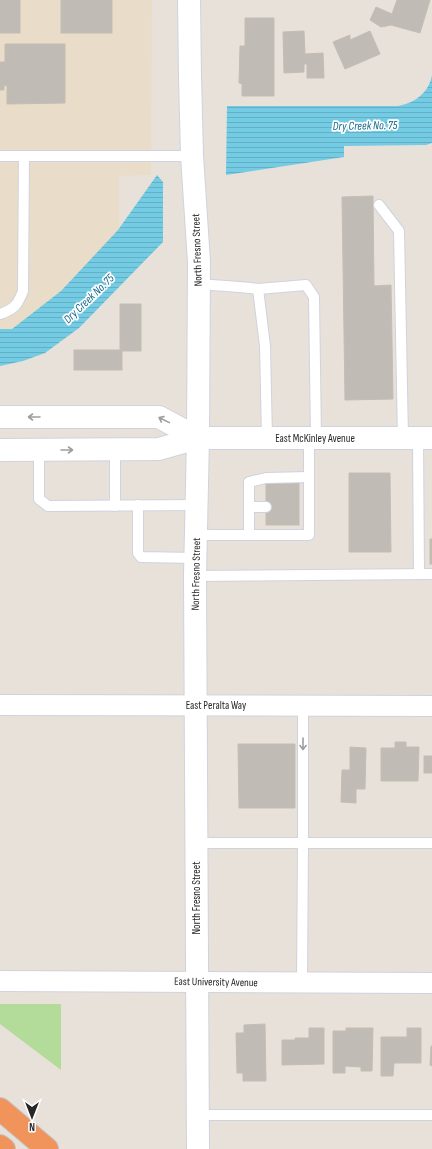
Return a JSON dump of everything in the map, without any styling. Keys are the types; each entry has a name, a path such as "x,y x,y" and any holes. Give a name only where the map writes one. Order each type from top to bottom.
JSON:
{"highway":[{"path":"0,1109 47,1149"},
{"path":"0,1146 4,1149"}],"main road":[{"name":"North Fresno Street","path":"189,0 193,158 199,262 198,438 195,567 198,1149"},
{"name":"East McKinley Avenue","path":"0,417 158,417 198,438"},
{"name":"East McKinley Avenue","path":"0,450 159,449 198,438 418,438"}],"street":[{"name":"East Peralta Way","path":"0,705 302,704 432,706"},
{"name":"East University Avenue","path":"0,981 432,983"}],"lane":[{"path":"0,156 193,158"},
{"path":"0,314 14,308 19,301 23,290 24,156"},
{"path":"379,205 399,232 418,438 419,574"},
{"path":"196,536 309,535 304,507 313,438 314,297 306,285 258,289 235,285 224,286 199,284"},
{"path":"258,289 265,346 267,438"},
{"path":"39,450 39,499 48,506 197,505"},
{"path":"115,450 115,506"},
{"path":"249,535 249,482 266,478 309,477"},
{"path":"138,505 138,553 141,558 195,567 432,574"},
{"path":"249,507 266,507"},
{"path":"302,704 302,983"},
{"path":"196,842 303,844 432,843"},
{"path":"198,1115 432,1115"}],"shaded area":[{"path":"0,0 152,0 151,175 119,176 119,230 61,291 12,329 0,329"}],"green space":[{"path":"0,1004 61,1004 61,1070 0,1024"}],"water":[{"name":"Dry Creek No. 75","path":"432,76 432,143 426,145 344,146 344,157 226,175 227,106 398,106 415,100 420,96 430,82"},
{"name":"Dry Creek No. 75","path":"157,175 163,182 163,242 79,328 45,353 23,361 0,366 0,329 12,329 61,291 118,230"}],"building":[{"path":"0,0 20,0 20,33 0,33"},
{"path":"61,0 112,0 112,33 61,33"},
{"path":"397,0 430,0 420,33 391,25 381,27 370,20 376,7 392,14"},
{"path":"245,18 274,18 274,96 242,96 242,84 239,83 240,46 245,46"},
{"path":"304,31 305,54 323,53 324,78 307,78 307,64 304,64 304,72 284,73 283,32"},
{"path":"370,31 380,54 345,69 333,42 350,35 350,40"},
{"path":"5,44 65,44 65,103 7,104 7,85 4,86 4,90 0,90 0,62 5,62"},
{"path":"373,196 374,286 391,285 393,399 345,400 342,197"},
{"path":"120,304 141,304 141,351 120,351"},
{"path":"74,350 122,350 122,370 74,370"},
{"path":"349,473 390,473 391,552 349,552"},
{"path":"266,481 299,481 299,525 266,525"},
{"path":"430,539 432,539 432,564 430,564"},
{"path":"395,742 406,742 406,747 419,747 418,781 381,781 381,748 395,748"},
{"path":"238,744 295,744 295,808 239,808"},
{"path":"350,747 366,748 365,789 356,789 356,803 341,802 342,770 350,770"},
{"path":"424,756 432,756 432,773 424,773"},
{"path":"265,1024 266,1081 243,1081 243,1073 237,1073 236,1033 244,1033 244,1025"},
{"path":"309,1028 324,1028 324,1064 282,1065 282,1040 309,1038"},
{"path":"346,1028 373,1028 372,1071 361,1071 361,1067 345,1066 345,1073 333,1073 333,1031 346,1031"},
{"path":"407,1028 421,1028 421,1063 394,1063 393,1076 381,1076 381,1037 407,1037"},
{"path":"432,1046 432,1066 430,1065"}]}
